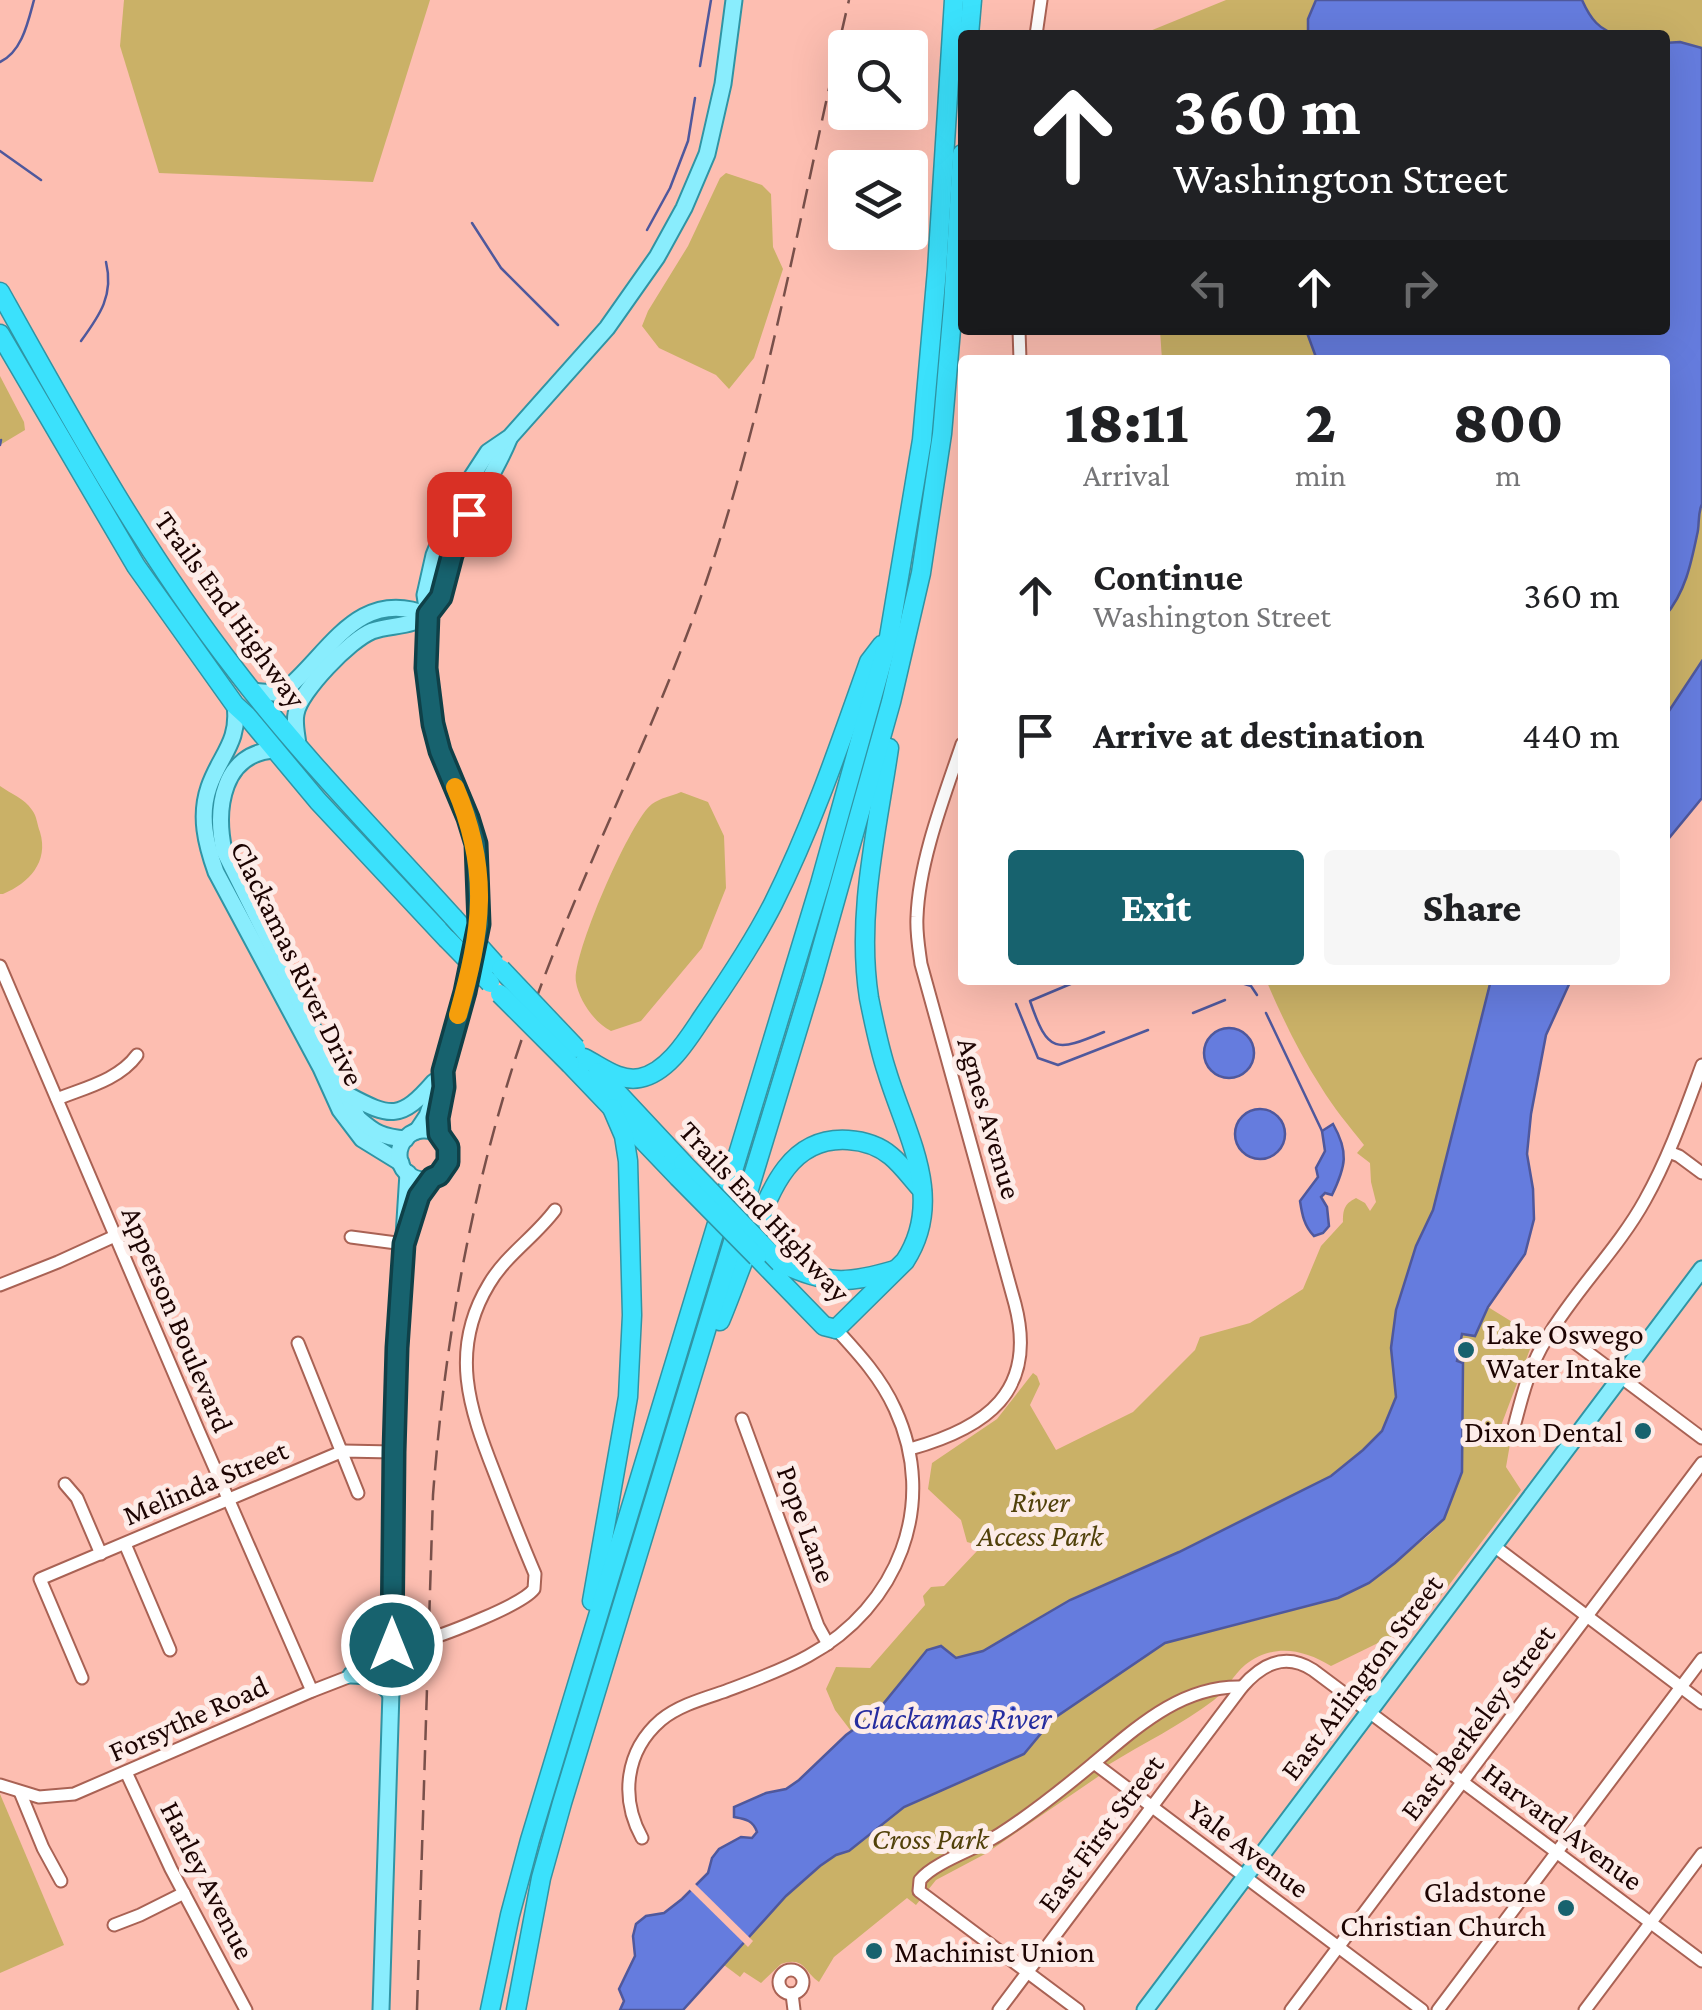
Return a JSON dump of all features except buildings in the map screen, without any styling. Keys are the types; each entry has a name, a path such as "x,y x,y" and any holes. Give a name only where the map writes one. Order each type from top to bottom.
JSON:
{"highway":[{"path":"490,2010 510,1915 578,1680 820,884 889,637 924,424 954,0"},
{"path":"970,30 972,0"},
{"path":"516,2010 546,1859 812,979 902,658 921,572 942,434 958,222"},
{"name":"Trails End Highway","path":"0,292 124,508 203,626 298,744 452,917 497,978"},
{"name":"Trails End Highway","path":"0,334 136,566 235,705 446,939 497,978 577,1056 681,1170 834,1320 836,1330"},
{"path":"577,1056 614,1075 640,1078 664,1066 693,1031 772,907 823,792 868,662 889,637"},
{"path":"836,1330 905,1261 923,1219 918,1156 878,1041 865,943 868,890 902,658"},
{"name":"Trails End Highway","path":"577,1056 612,1108 681,1170"},
{"path":"578,1680 628,1397 628,1160 624,1136 612,1108"},
{"path":"694,1370 720,1320 764,1207 778,1178 798,1154 828,1140 869,1143 894,1158 922,1190"},
{"path":"778,1269 838,1282 896,1270"}],"main road":[{"path":"298,744 296,712 302,699 345,648 376,630 408,625 428,614 441,597 452,555 469,514 500,463 510,437 607,328 657,257 708,154 723,84 734,0"},
{"path":"252,690 283,692 340,632 365,615 409,607 428,614"},
{"path":"381,2010 397,1348 404,1244 405,1168 400,1151 427,1116 443,1071 465,992 480,904 476,844 440,751 429,705 428,614"},
{"name":"Clackamas River Drive","path":"235,705 235,736 210,785 204,816 216,872 340,1110 362,1139 419,1179 432,1178"},
{"name":"Clackamas River Drive","path":"276,750 250,756 231,774 221,805 224,851 358,1118 375,1133 389,1138 425,1130 439,1134"},
{"path":"348,1095 378,1110 404,1110 417,1102 443,1071"},
{"path":"404,1244 419,1196 444,1169 449,1155 439,1134 443,1071"},
{"name":"East Arlington Street","path":"1145,2010 1702,1269"},
{"path":"351,1674 374,1679 391,1694"}],"street":[{"path":"1037,30 1041,0"},
{"name":"Agnes Avenue","path":"910,1450 953,1436 1004,1397 1014,1378 1021,1339 1015,1304 921,964 919,902 928,851 958,757"},
{"name":"Apperson Boulevard","path":"0,966 312,1691"},
{"path":"57,1099 119,1073 136,1055"},
{"path":"1513,1431 1534,1362 1646,1200 1702,1065"},
{"path":"1669,1152 1702,1173"},
{"name":"Forsythe Road","path":"0,1785 39,1797 84,1791 392,1653 521,1600 534,1589 534,1574 471,1408 466,1354 472,1321 486,1288 555,1210"},
{"path":"0,1285 115,1236"},
{"path":"350,1237 404,1244"},
{"path":"1554,1328 1702,1438"},
{"path":"642,1838 631,1814 628,1778 635,1754 652,1728 680,1708 774,1672 828,1644 854,1624 872,1603 899,1556 914,1495 910,1450 896,1411 875,1373 836,1330"},
{"path":"298,1342 358,1493"},
{"name":"Pope Lane","path":"742,1420 828,1644"},
{"name":"Melinda Street","path":"82,1678 40,1579 343,1451 394,1452"},
{"name":"East Berkeley Street","path":"1291,2010 1702,1463"},
{"path":"65,1484 77,1498 101,1554"},
{"path":"125,1544 170,1650"},
{"path":"1494,1546 1702,1703"},
{"path":"1438,2010 1702,1659"},
{"name":"Harvard Avenue","path":"1242,1687 1264,1667 1282,1662 1297,1661 1313,1670 1702,1961"},
{"path":"1078,2010 919,1891 920,1880 926,1873 1004,1832 1146,1720 1212,1688 1242,1687"},
{"name":"East First Street","path":"999,2010 1242,1687"},
{"name":"Yale Avenue","path":"1094,1764 1422,2010"},
{"name":"Harley Avenue","path":"126,1772 171,1869 246,2010"},
{"path":"20,1792 61,1881"},
{"path":"1584,2010 1702,1854"},
{"path":"114,1924 184,1892"},
{"path":"792,1994 794,2010"}],"green space":[{"path":"124,0 430,0 373,182 159,173 120,46"},
{"path":"1226,0 1316,0 1308,30 1152,30"},
{"path":"1582,0 1702,0 1702,48 1670,43 1670,30 1606,30"},
{"path":"726,173 762,185 771,194 773,247 783,269 754,358 729,389 716,375 659,348 642,326"},
{"path":"1160,335 1308,335 1315,355 1162,355"},
{"path":"0,376 25,430 0,445"},
{"path":"1702,505 1702,661 1670,709 1670,609 1686,577"},
{"path":"0,786 32,810 42,843 35,870 3,894 0,894"},
{"path":"681,792 708,802 724,836 726,888 702,948 641,1021 611,1031 594,1017 578,989 577,968 583,946 617,860 642,815 655,802"},
{"name":"River Access Park","path":"1268,985 1490,985 1433,1210 1416,1246 1396,1310 1391,1348 1396,1397 1382,1431 1332,1476 1179,1552 1070,1600 983,1651 956,1658 928,1650 875,1714 851,1731 835,1710 826,1689 836,1667 870,1668 925,1605 923,1596 931,1587 944,1586 977,1551 974,1544 967,1542 961,1520 928,1489 932,1463 997,1419 1033,1373 1040,1384 1030,1405 1056,1450 1133,1412 1195,1350 1200,1337 1250,1323 1303,1289 1321,1246 1343,1222 1347,1205 1356,1198 1370,1211 1376,1202 1370,1163 1357,1153 1364,1145 1336,1109 1291,1035"},
{"name":"Cross Park","path":"1488,1307 1535,1336 1502,1423 1503,1437 1510,1444 1506,1467 1521,1490 1421,1622 1331,1666 1299,1652 1277,1651 1256,1658 1202,1709 1108,1765 1099,1776 985,1854 936,1880 916,1905 907,1898 834,1957 819,1982 795,1962 781,1964 761,1983 744,1972 740,1977 724,1965 786,1896 820,1866 849,1851 904,1807 1023,1754 1053,1719 1165,1643 1253,1621 1369,1583 1429,1535 1444,1519 1449,1504 1462,1333 1476,1335"},
{"path":"0,1794 64,1945 0,1973"}],"water":[{"path":"1316,0 1582,0 1596,23 1606,30 1308,30"},
{"path":"1670,43 1702,48 1702,504 1686,578 1670,609 1670,355 1315,355 1308,335 1670,335"},
{"path":"1702,661 1702,798 1670,837 1670,709"},
{"name":"Clackamas River","path":"1490,985 1569,985 1546,1035 1531,1114 1527,1154 1534,1219 1525,1254 1488,1307 1475,1336 1462,1334 1457,1361 1463,1363 1462,1472 1444,1519 1369,1583 1338,1598 1165,1643 1053,1719 1024,1754 904,1807 849,1851 820,1866 786,1896 683,2010 620,2010 624,2001 619,1989 635,1956 636,1924 646,1916 664,1913 682,1899 708,1873 719,1849 741,1837 752,1838 757,1832 745,1819 734,1817 734,1807 786,1789 799,1780 846,1735 875,1714 927,1650 941,1646 956,1658 983,1651 1070,1600 1179,1552 1331,1476 1363,1450 1382,1431 1396,1397 1391,1348 1396,1310 1416,1246 1433,1210"},
{"path":"1229,1028 1247,1035 1254,1053 1247,1071 1229,1078 1211,1071 1204,1053 1211,1035"},
{"path":"1260,1109 1278,1116 1285,1134 1278,1152 1260,1159 1242,1152 1235,1134 1242,1116"},
{"path":"1333,1124 1342,1143 1343,1167 1332,1195 1325,1193 1321,1197 1327,1207 1329,1226 1314,1236 1300,1201 1318,1177 1316,1168 1325,1151 1322,1131"}],"pier":[{"path":"692,1881 753,1941 748,1947 687,1887"}],"waterway":[{"path":"0,62 19,44 34,0"},
{"path":"700,66 711,0"},
{"path":"647,230 670,188 688,141 695,98"},
{"path":"0,151 41,180"},
{"path":"472,223 501,268 558,325"},
{"path":"81,341 107,295 106,262"},
{"path":"0,445 1,440"},
{"path":"1068,985 1030,1001 1042,1031 1056,1044 1064,1045 1104,1032"},
{"path":"1248,985 1257,995"},
{"path":"1193,1013 1225,1000"},
{"path":"1016,1004 1038,1058 1058,1065 1148,1030"},
{"path":"1266,1013 1322,1131"}],"railway":[{"path":"417,2010 433,1495 446,1366 468,1239 517,1052 580,889 686,637 728,513 767,368 849,0"}],"slow traffic":[{"path":"455,787 476,844 480,904 458,1015"}],"place":[{"name":"Lake Oswego Water Intake","path":"1466,1350"},
{"name":"Dixon Dental","path":"1643,1431"},
{"name":"Gladstone Christian Church","path":"1566,1908"},
{"name":"Machinist Union","path":"874,1951"}],"route":[{"path":"392,1645 397,1348 404,1244 419,1196 448,1162 448,1147 439,1134 438,1118 443,1071 479,924 476,844 440,751 429,705 426,668 428,614 441,597 452,555 469,514"}]}
